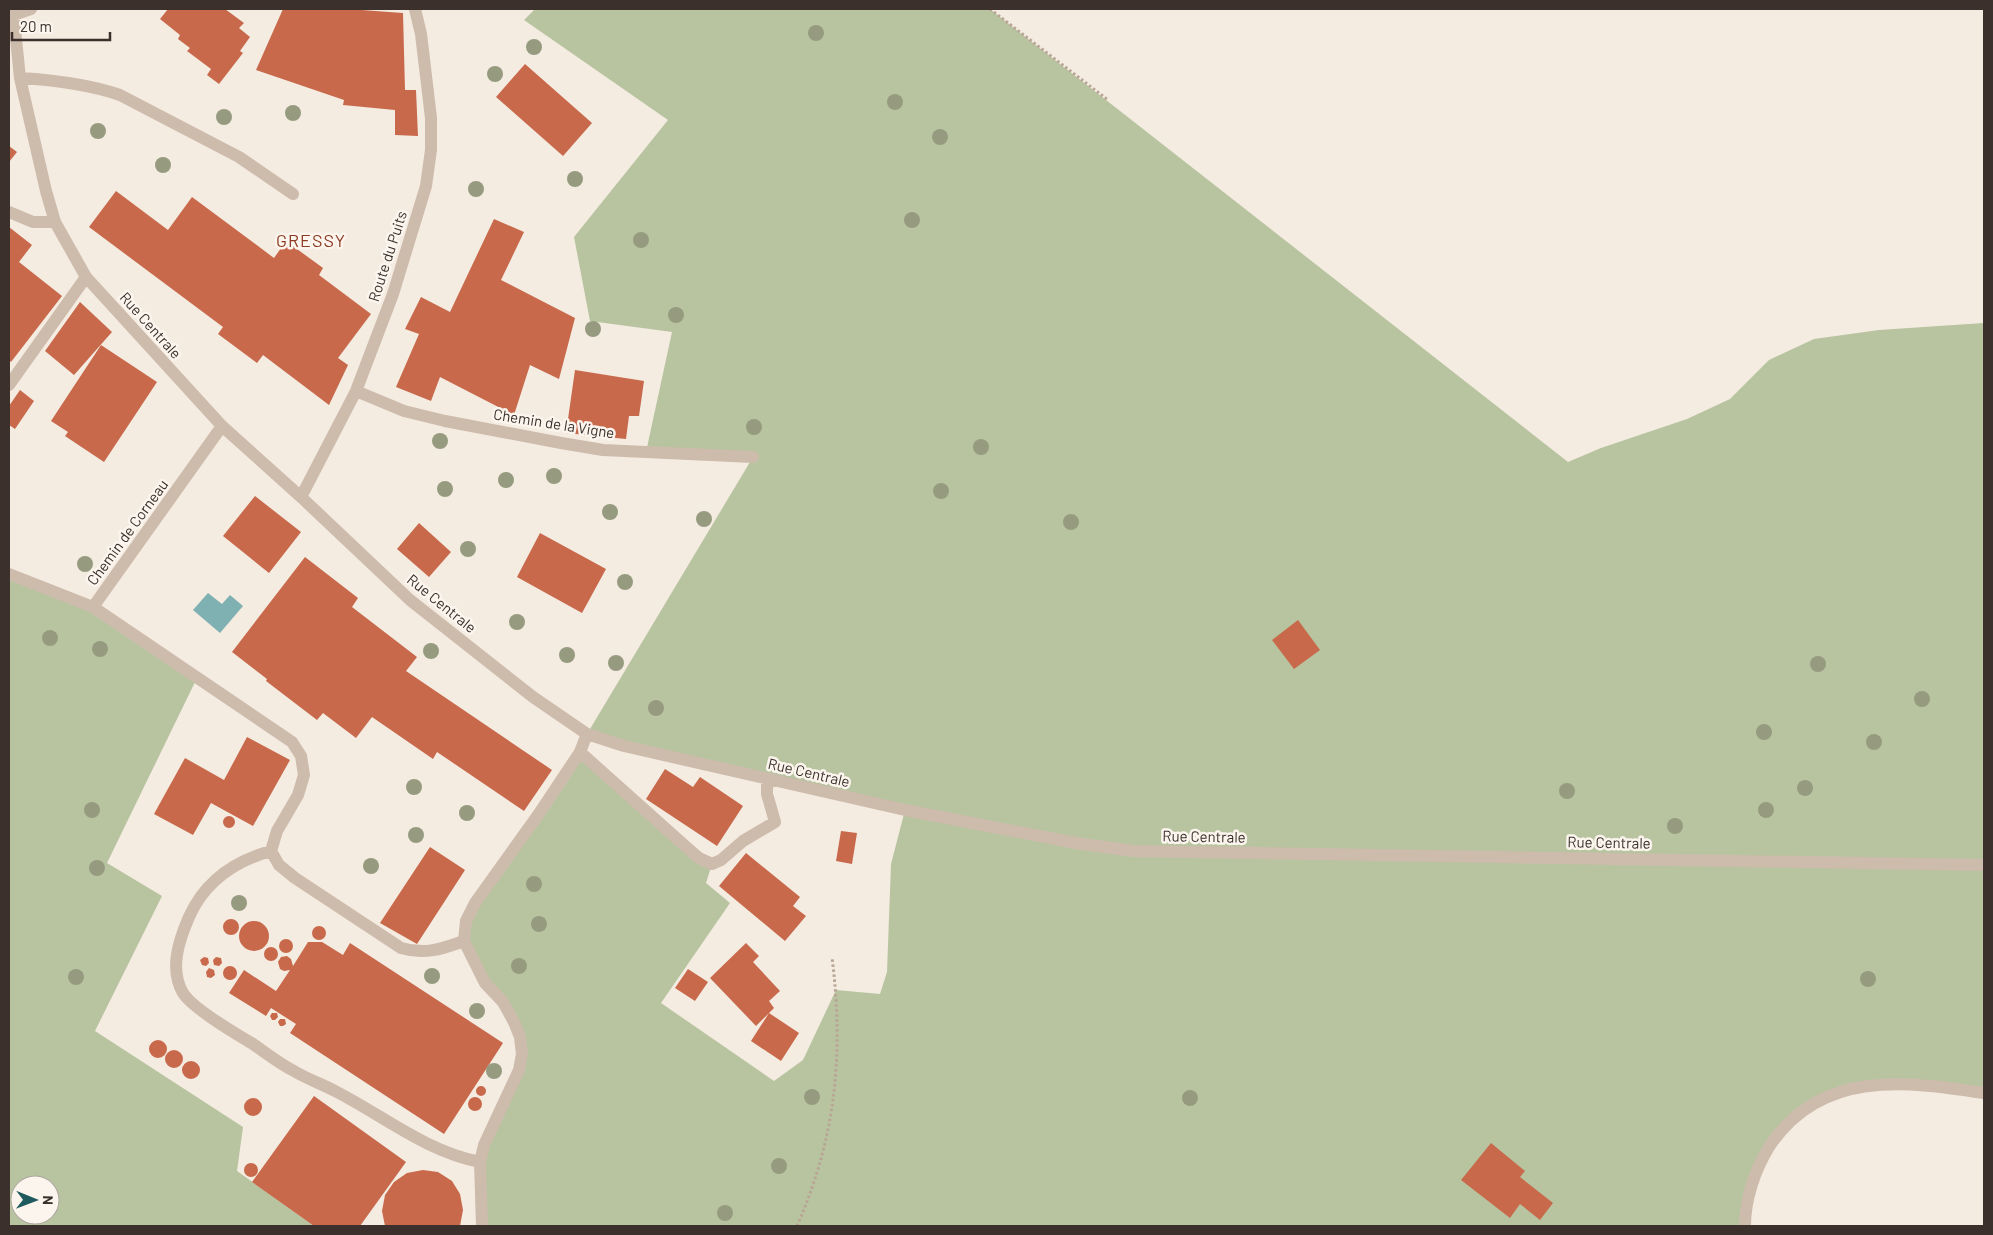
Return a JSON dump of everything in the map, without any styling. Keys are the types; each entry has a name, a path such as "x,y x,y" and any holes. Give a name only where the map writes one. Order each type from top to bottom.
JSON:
{"street":[{"path":"13,12 31,9"},
{"name":"Route du Puits","path":"301,497 356,391 393,294 426,186 431,150 431,118 424,51 415,9"},
{"name":"Rue Centrale","path":"13,12 20,78 46,192 55,222 86,277 222,426 301,497 410,600 534,697 587,734 624,746 924,814 1133,852 1984,865"},
{"path":"20,78 49,80 100,88 120,95 239,157 293,194"},
{"path":"9,212 33,222 55,222"},
{"path":"9,385 86,277"},
{"name":"Chemin de la Vigne","path":"356,391 412,413 445,421 603,450 753,457"},
{"name":"Chemin de Corneau","path":"9,574 93,607 222,426"},
{"path":"93,607 292,742 301,756 304,775 298,795 277,831 271,851 279,865 295,878 401,948 425,952 464,941"},
{"path":"482,1226 480,1162 484,1145 519,1070 522,1054 520,1037 514,1022 503,1002 485,983 464,941 466,921 475,903 580,752 587,734"},
{"path":"580,752 684,846 699,858 712,864 721,860 743,841 775,822 767,794 767,779"},
{"path":"271,851 252,856 230,868 210,884 192,911 179,939 177,976 184,994 207,1014 294,1072 336,1091 413,1138 446,1153 480,1162"},
{"path":"1745,1226 1750,1189 1761,1161 1776,1137 1800,1113 1826,1098 1842,1090 1859,1086 1896,1083 1920,1084 1984,1093"}],"path":[{"path":"990,9 1108,100"},
{"path":"797,1226 807,1204 828,1138 836,1084 838,1035 832,957"}],"green space":[{"path":"535,9 990,9 1568,462 1601,448 1687,419 1730,399 1769,360 1814,339 1879,330 1984,323 1984,1093 1878,1084 1800,1113 1761,1161 1745,1226 482,1226 480,1162 519,1070 520,1037 474,962 466,921 580,752 712,864 706,883 730,903 661,1003 774,1081 803,1060 836,990 880,994 887,972 891,864 905,810 587,734 753,457 646,452 672,332 590,321 574,237 668,120 524,20"},
{"path":"9,574 93,607 197,678 107,863 162,896 95,1031 243,1127 237,1171 314,1226 9,1226"}],"water":[{"path":"208,593 222,604 230,595 243,606 220,633 193,610"}],"building":[{"path":"168,9 225,9 244,23 239,28 250,37 240,51 243,53 219,84 207,75 211,69 187,51 190,48 178,39 180,35 160,19"},
{"path":"283,9 348,9 403,13 405,90 416,90 418,136 395,135 395,110 343,105 344,100 256,70"},
{"path":"525,64 592,123 563,156 496,97"},
{"path":"9,146 17,152 9,162"},
{"path":"116,191 168,230 192,197 274,258 286,241 323,268 319,275 371,314 338,358 348,365 329,405 263,355 257,363 218,334 223,327 89,227"},
{"path":"494,219 524,232 501,280 575,318 559,379 530,365 514,415 440,377 431,401 396,387 419,334 405,329 421,297 450,312"},
{"path":"9,227 32,245 19,262 62,296 11,362 9,360"},
{"path":"80,302 112,332 74,375 45,351"},
{"path":"101,345 157,382 104,462 65,436 68,432 51,421"},
{"path":"575,370 644,381 639,416 629,416 626,439 566,433"},
{"path":"20,390 34,401 15,429 9,425 9,406"},
{"path":"255,496 301,532 269,573 223,536"},
{"path":"419,523 451,552 429,577 397,549"},
{"path":"540,533 606,569 582,613 517,577"},
{"path":"305,557 358,598 352,607 417,657 406,671 552,770 524,811 437,752 433,759 372,717 356,738 323,713 317,720 232,652"},
{"path":"1298,620 1320,650 1294,669 1272,640"},
{"path":"247,737 290,760 253,826 211,803 193,835 154,814 185,758 224,780"},
{"path":"665,769 693,787 700,777 743,806 717,846 646,799"},
{"path":"231,816 234,817 234,827 227,828 224,827 223,820 224,817"},
{"path":"841,831 857,833 852,864 836,861"},
{"path":"430,847 465,870 417,944 380,923"},
{"path":"746,853 800,897 793,906 806,916 785,941 719,886"},
{"path":"231,919 239,927 231,935 223,927"},
{"path":"254,921 265,925 269,936 265,947 254,951 243,947 239,936 243,925"},
{"path":"319,926 324,928 326,933 324,938 319,940 314,938 312,933 314,928"},
{"path":"283,939 289,939 293,946 289,953 283,953 279,949 279,943"},
{"path":"308,942 322,942 343,955 350,943 503,1043 444,1134 290,1033 296,1024 271,1008 266,1016 229,993 244,970 276,991 290,970 284,971 280,969 278,962 281,957 287,956 291,959 293,966"},
{"path":"746,943 759,956 753,962 780,991 769,1001 774,1008 756,1026 710,978"},
{"path":"268,947 274,947 278,954 274,961 268,961 264,957 264,951"},
{"path":"204,957 208,958 209,963 206,966 202,965 200,960"},
{"path":"216,957 221,958 222,963 219,966 214,965 213,960"},
{"path":"227,966 233,966 237,973 233,980 227,980 223,976 223,970"},
{"path":"209,968 214,970 215,975 211,978 207,977 206,972"},
{"path":"688,969 708,982 695,1001 675,988"},
{"path":"272,1013 277,1013 278,1017 275,1020 272,1020 270,1016"},
{"path":"769,1013 799,1033 781,1061 751,1041"},
{"path":"280,1019 285,1019 286,1024 280,1026 278,1022"},
{"path":"154,1040 162,1040 167,1045 165,1056 154,1058 149,1053 149,1045"},
{"path":"170,1050 178,1050 183,1055 181,1066 170,1068 165,1063 165,1055"},
{"path":"187,1061 195,1061 200,1066 198,1077 187,1079 182,1074 182,1066"},
{"path":"479,1086 483,1086 486,1091 485,1095 479,1096 476,1093 476,1089"},
{"path":"314,1096 406,1162 360,1226 314,1226 252,1182"},
{"path":"475,1097 480,1099 482,1104 480,1109 475,1111 470,1109 468,1104 470,1099"},
{"path":"249,1098 257,1098 262,1103 260,1114 249,1116 244,1111 244,1103"},
{"path":"1491,1143 1525,1171 1520,1177 1553,1203 1540,1220 1520,1204 1510,1218 1461,1180"},
{"path":"248,1163 254,1163 258,1170 254,1177 248,1177 244,1173 244,1167"},
{"path":"423,1170 438,1172 452,1181 460,1194 463,1210 460,1226 385,1226 382,1211 385,1195 394,1182 407,1173"}],"district":[{"name":"GRESSY","path":"311,240"}]}
